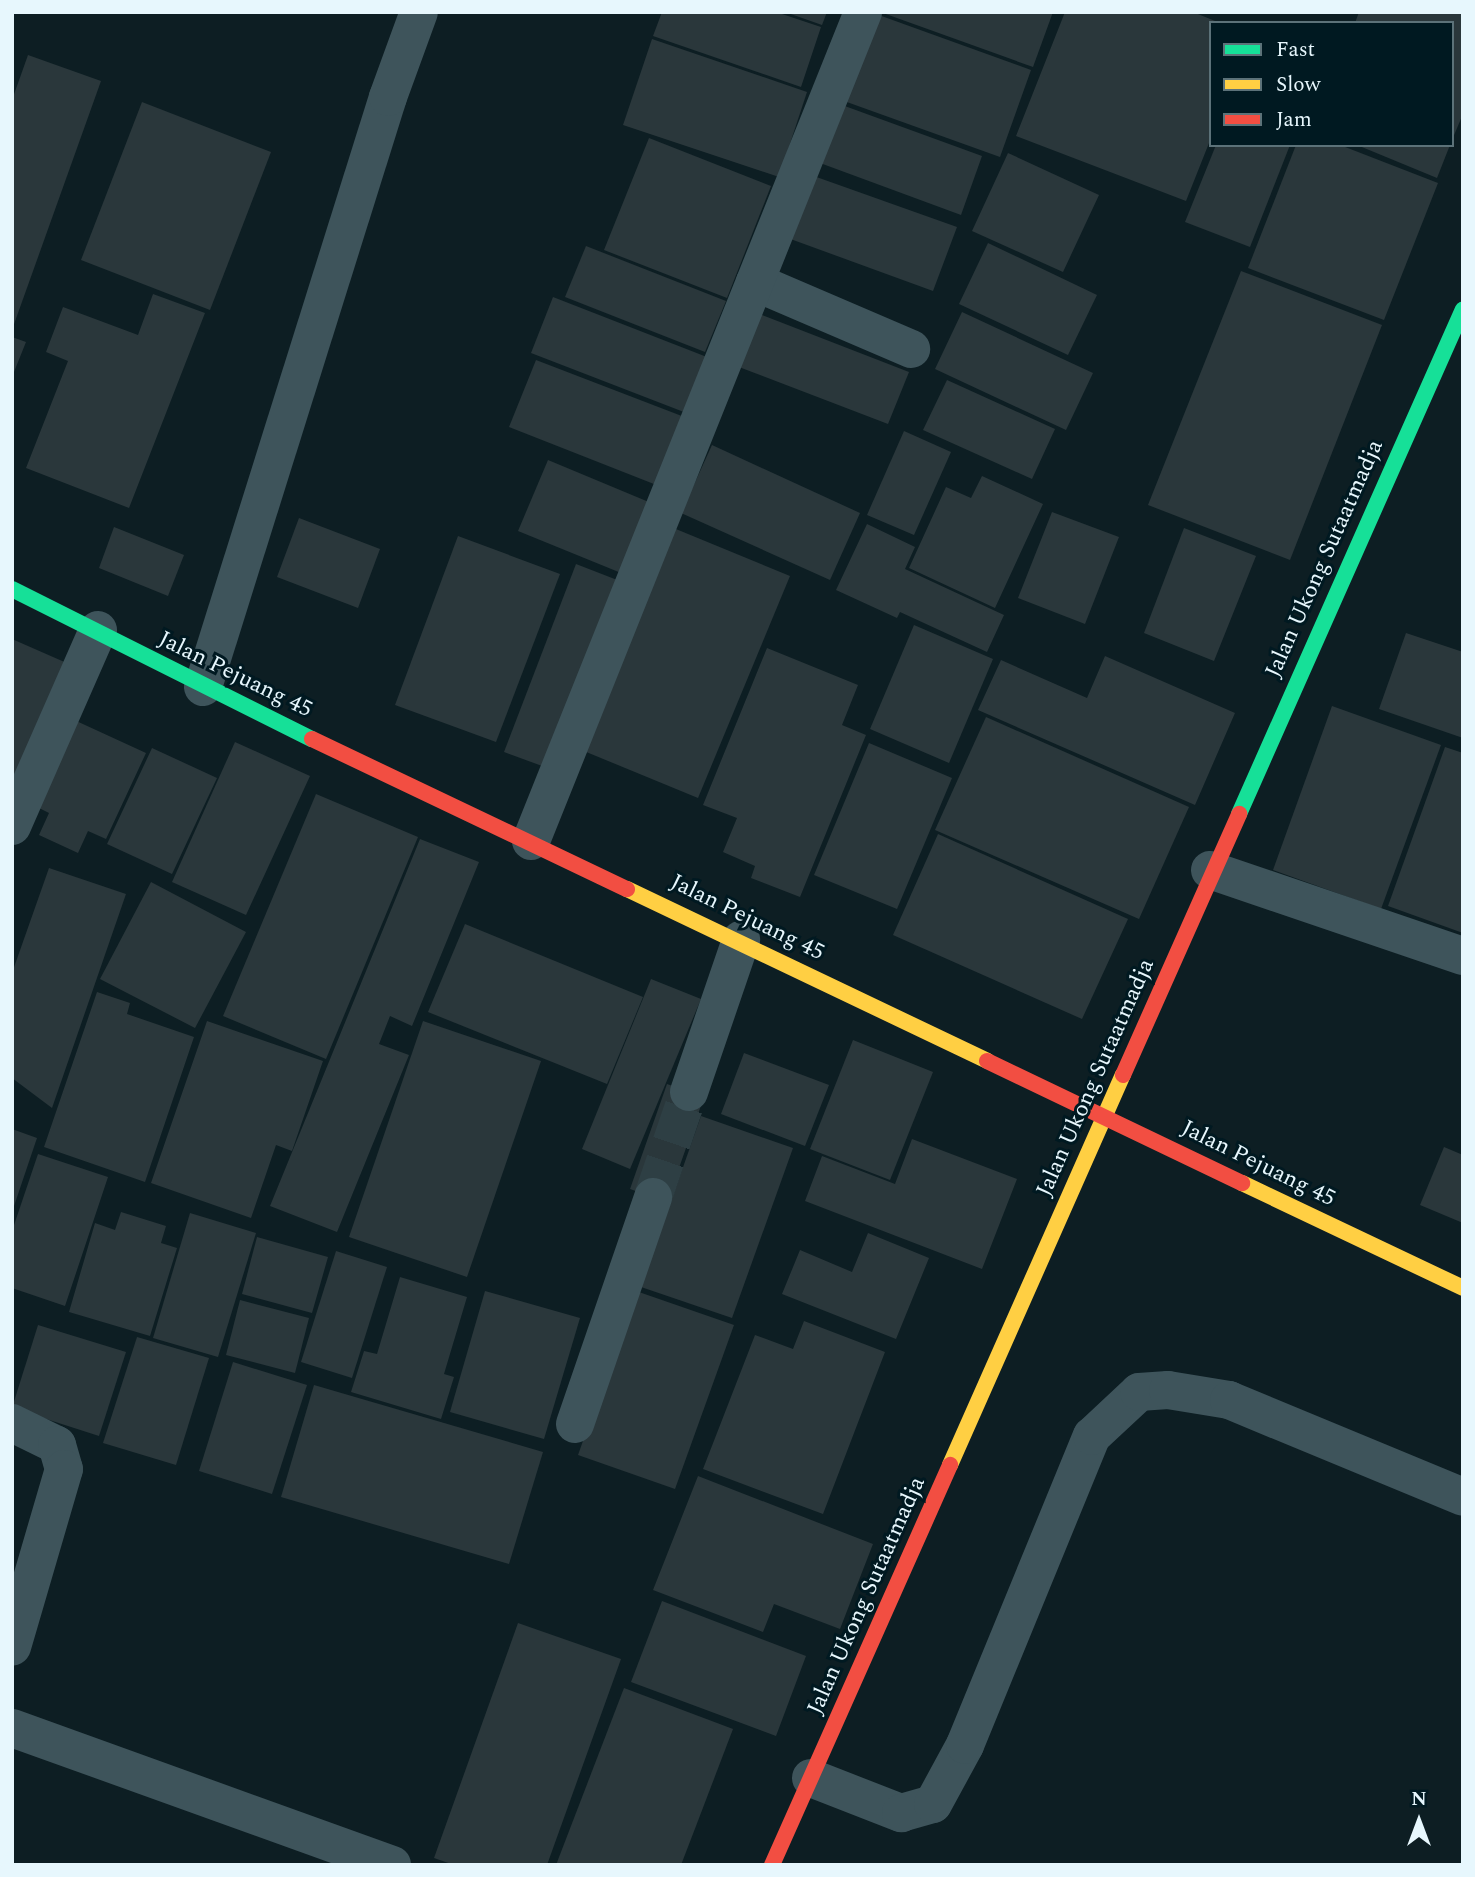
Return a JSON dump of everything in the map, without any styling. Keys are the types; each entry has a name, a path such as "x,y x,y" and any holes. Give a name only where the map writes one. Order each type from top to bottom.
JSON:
{"main road":[{"name":"Jalan Ukong Sutaatmadja","path":"772,1865 1105,1116 1210,870 1463,309"},
{"name":"Jalan Pejuang 45","path":"12,589 98,630 203,687 741,940 1463,1288"}],"street":[{"path":"203,687 387,97 419,12"},
{"path":"531,841 863,12"},
{"path":"755,282 911,349"},
{"path":"12,826 98,630"},
{"path":"1210,870 1463,956"},
{"path":"689,1092 741,940"},
{"path":"575,1424 653,1197"},
{"path":"811,1778 901,1813 933,1804 965,1745 1091,1436 1139,1392 1168,1390 1229,1400 1463,1497"},
{"path":"12,1423 57,1445 64,1469 12,1647"},
{"path":"12,1728 392,1865"}],"building":[{"path":"662,12 776,12 821,27 801,87 653,36"},
{"path":"785,12 827,12 822,25"},
{"path":"883,12 1053,12 1033,67 883,13"},
{"path":"1065,12 1193,12 1215,21 1209,21 1209,143 1186,201 1016,136"},
{"path":"1359,12 1463,12 1463,114 1454,135 1454,21 1356,21"},
{"path":"876,14 1031,70 1000,157 844,101"},
{"path":"652,39 807,92 779,177 623,125"},
{"path":"28,55 101,81 13,327 12,100"},
{"path":"142,102 271,152 210,310 81,260"},
{"path":"842,105 982,156 961,215 820,163"},
{"path":"649,138 771,186 727,298 604,250"},
{"path":"1215,147 1289,147 1250,247 1185,222"},
{"path":"1295,147 1345,147 1438,183 1384,320 1248,268"},
{"path":"1362,147 1449,147 1437,178"},
{"path":"1008,153 1099,195 1063,272 972,231"},
{"path":"808,174 957,227 933,291 785,237"},
{"path":"988,243 1097,295 1068,355 959,304"},
{"path":"586,246 726,301 705,352 565,297"},
{"path":"1241,271 1382,325 1290,560 1148,505"},
{"path":"153,294 205,313 129,508 26,468 68,361 46,352 63,307 138,335"},
{"path":"553,297 712,359 689,414 531,353"},
{"path":"752,311 909,372 888,424 731,364"},
{"path":"962,312 1093,373 1066,430 935,369"},
{"path":"12,337 26,342 12,377"},
{"path":"536,360 687,418 659,486 509,427"},
{"path":"947,380 1055,429 1032,479 923,430"},
{"path":"904,431 951,452 914,535 867,515"},
{"path":"712,445 860,513 830,580 681,513"},
{"path":"548,460 656,505 626,575 518,531"},
{"path":"982,476 1043,504 995,608 909,568 946,487 971,498"},
{"path":"1052,512 1119,537 1085,624 1018,598"},
{"path":"299,518 380,549 358,608 277,577"},
{"path":"867,524 915,547 905,569 1004,615 987,652 900,612 897,618 836,590"},
{"path":"114,527 184,555 168,596 99,568"},
{"path":"671,527 790,576 698,798 579,749"},
{"path":"1184,528 1256,556 1214,661 1144,633"},
{"path":"458,536 560,574 496,742 395,705"},
{"path":"576,564 625,583 553,770 504,752"},
{"path":"914,625 993,659 949,763 870,729"},
{"path":"1406,633 1463,652 1463,738 1379,709"},
{"path":"12,639 69,664 12,787"},
{"path":"767,648 858,685 842,725 866,735 800,897 751,878 755,866 723,852 737,818 703,805"},
{"path":"1105,656 1235,713 1195,805 978,710 1001,660 1087,698"},
{"path":"1332,706 1441,745 1381,909 1273,870"},
{"path":"986,717 1189,807 1139,919 935,830"},
{"path":"72,719 146,753 106,839 88,831 78,853 39,835 49,813 33,805"},
{"path":"235,742 310,776 246,915 172,882"},
{"path":"869,743 952,778 897,909 814,875"},
{"path":"1445,747 1463,753 1463,933 1388,906"},
{"path":"152,748 217,778 172,874 107,844"},
{"path":"316,794 418,837 326,1059 223,1016"},
{"path":"938,834 1128,919 1082,1019 893,935"},
{"path":"420,839 479,862 412,1026 390,1016 379,1044 409,1055 337,1232 270,1206"},
{"path":"49,868 126,894 52,1108 12,1078 12,973"},
{"path":"151,882 246,932 195,1028 100,979"},
{"path":"465,924 643,997 607,1084 428,1012"},
{"path":"651,979 701,999 630,1169 582,1149"},
{"path":"97,992 130,1003 127,1014 194,1037 145,1182 44,1147"},
{"path":"207,1021 323,1061 292,1151 276,1145 251,1218 151,1183"},
{"path":"423,1021 541,1061 467,1277 349,1237"},
{"path":"853,1040 933,1072 890,1180 810,1149"},
{"path":"744,1053 829,1085 805,1146 721,1114"},
{"path":"667,1084 704,1097 667,1202 630,1189"},
{"path":"701,1116 793,1148 732,1318 641,1287"},
{"path":"12,1129 37,1138 13,1209 12,1208"},
{"path":"912,1139 1017,1179 982,1269 805,1201 822,1156 895,1184"},
{"path":"1444,1147 1463,1155 1463,1223 1420,1205"},
{"path":"38,1154 108,1177 65,1306 12,1288 12,1231"},
{"path":"121,1212 166,1226 161,1243 177,1248 150,1336 69,1312 95,1223 115,1230"},
{"path":"190,1213 256,1233 218,1357 153,1338"},
{"path":"868,1233 929,1258 896,1339 782,1294 800,1250 852,1272"},
{"path":"257,1237 328,1257 312,1313 242,1294"},
{"path":"336,1251 387,1267 352,1378 301,1362"},
{"path":"400,1277 467,1297 444,1374 454,1377 441,1419 351,1392 364,1351 377,1354"},
{"path":"485,1291 580,1318 544,1439 450,1412"},
{"path":"636,1291 734,1325 675,1489 578,1455"},
{"path":"240,1300 309,1318 295,1373 226,1355"},
{"path":"804,1321 885,1352 823,1514 703,1469 755,1335 793,1349"},
{"path":"38,1325 126,1352 99,1436 12,1408"},
{"path":"137,1337 209,1358 176,1465 103,1443"},
{"path":"233,1362 307,1385 272,1494 199,1471"},
{"path":"314,1385 543,1452 509,1564 281,1497"},
{"path":"698,1476 873,1544 840,1629 774,1604 763,1632 653,1590"},
{"path":"662,1601 806,1656 776,1736 631,1682"},
{"path":"518,1623 621,1659 547,1865 454,1865 434,1858"},
{"path":"624,1688 733,1729 696,1826 681,1865 556,1865"}],"tunnel":[{"path":"653,1197 689,1092"}],"traffic: fast":[{"path":"1239,814 1463,309"},
{"path":"12,589 312,739"}],"traffic: slow":[{"path":"627,889 987,1061"},
{"path":"950,1465 1123,1075"},
{"path":"1242,1183 1463,1288"}],"traffic: jam":[{"path":"312,739 627,889"},
{"path":"1123,1075 1239,814"},
{"path":"987,1061 1242,1183"},
{"path":"772,1865 950,1465"}]}
